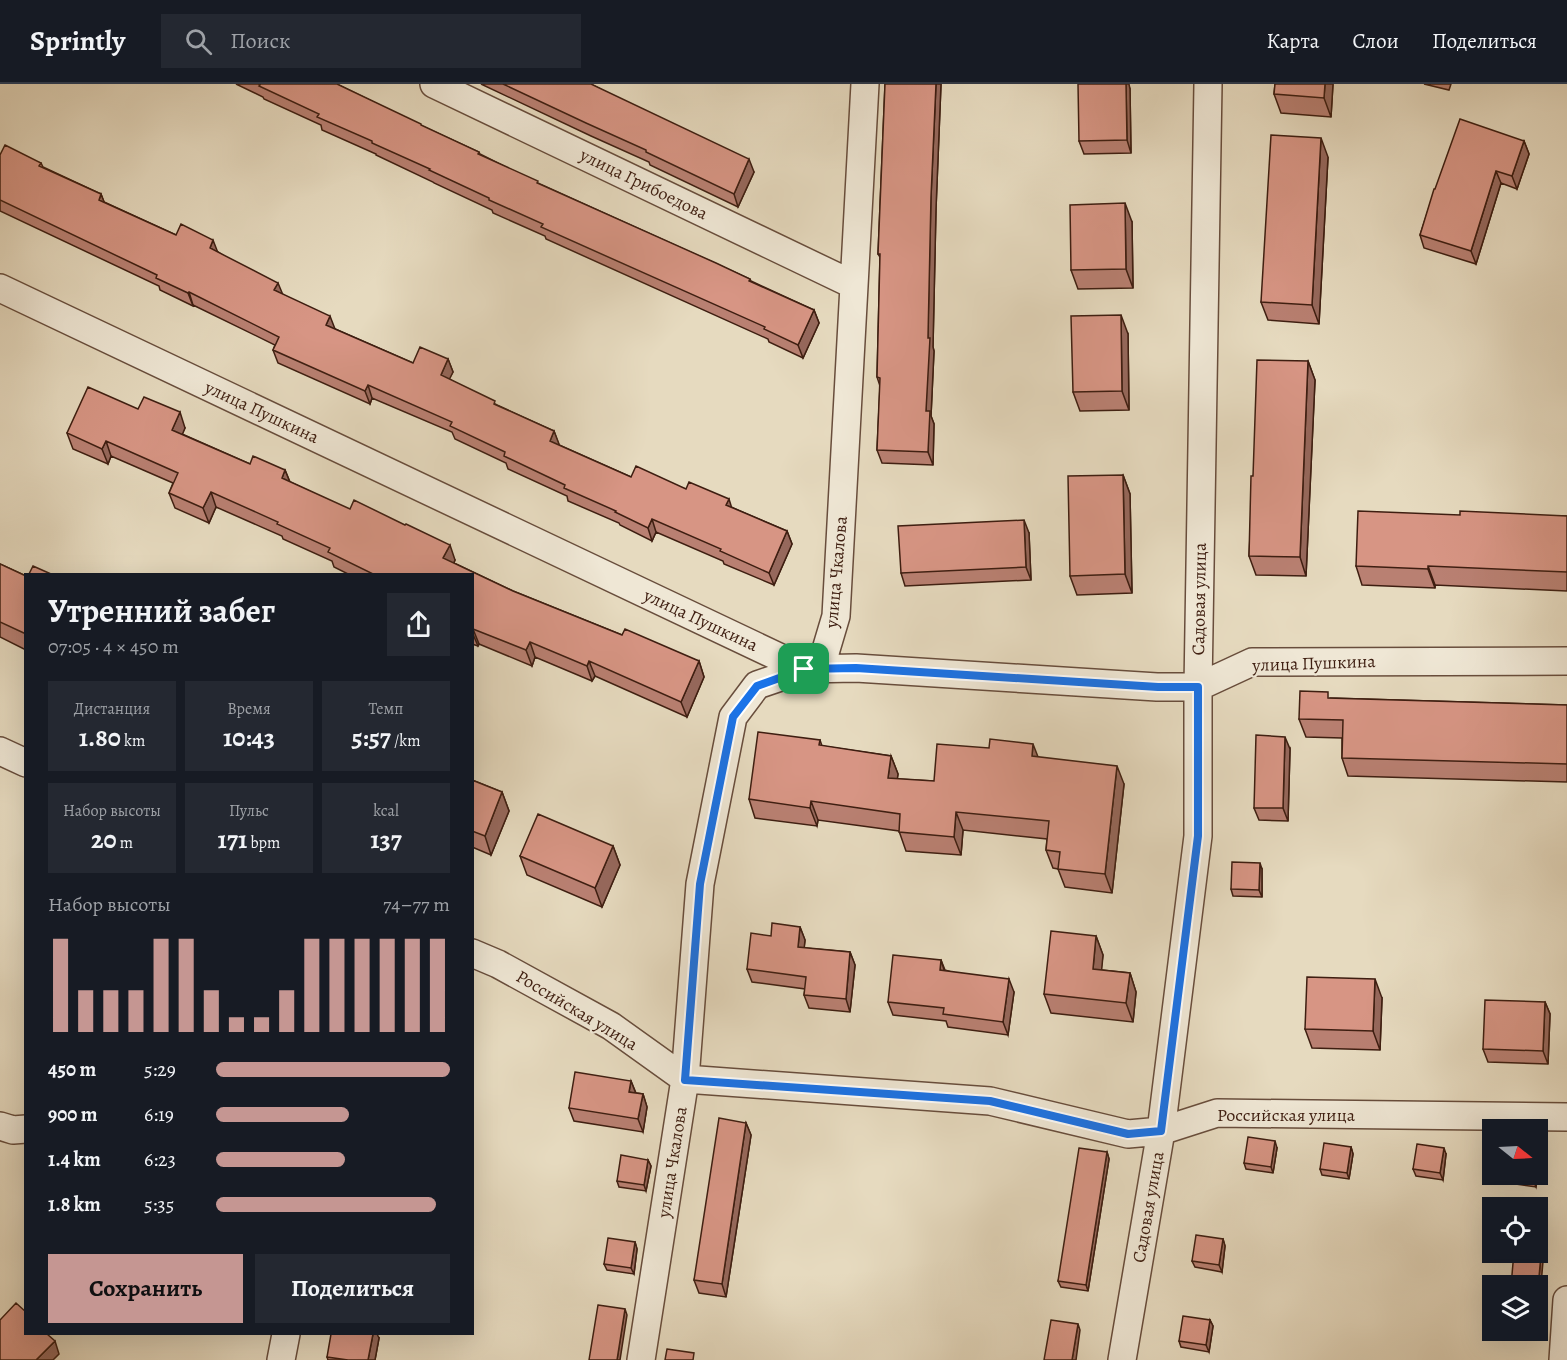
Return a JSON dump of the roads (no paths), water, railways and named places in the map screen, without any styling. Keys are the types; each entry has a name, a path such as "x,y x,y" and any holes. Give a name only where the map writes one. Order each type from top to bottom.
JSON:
{"street":[{"name":"улица Грибоедова","path":"434,84 854,285"},
{"name":"улица Чкалова","path":"641,1360 685,1080 700,884 733,717 757,686 804,669 825,653 836,616 865,84"},
{"name":"Садовая улица","path":"1122,1360 1161,1131 1198,836 1198,687 1208,84"},
{"name":"улица Пушкина","path":"0,288 804,669 856,668 1158,687 1198,687 1252,662 1567,661"},
{"path":"0,751 24,762"},
{"name":"Российская улица","path":"474,954 498,964 611,1026 685,1080 990,1101 1128,1134 1161,1131 1217,1113 1567,1117"},
{"path":"0,1126 13,1130 24,1130"},
{"path":"1563,1360 1567,1300"},
{"path":"281,1360 286,1335"}]}
